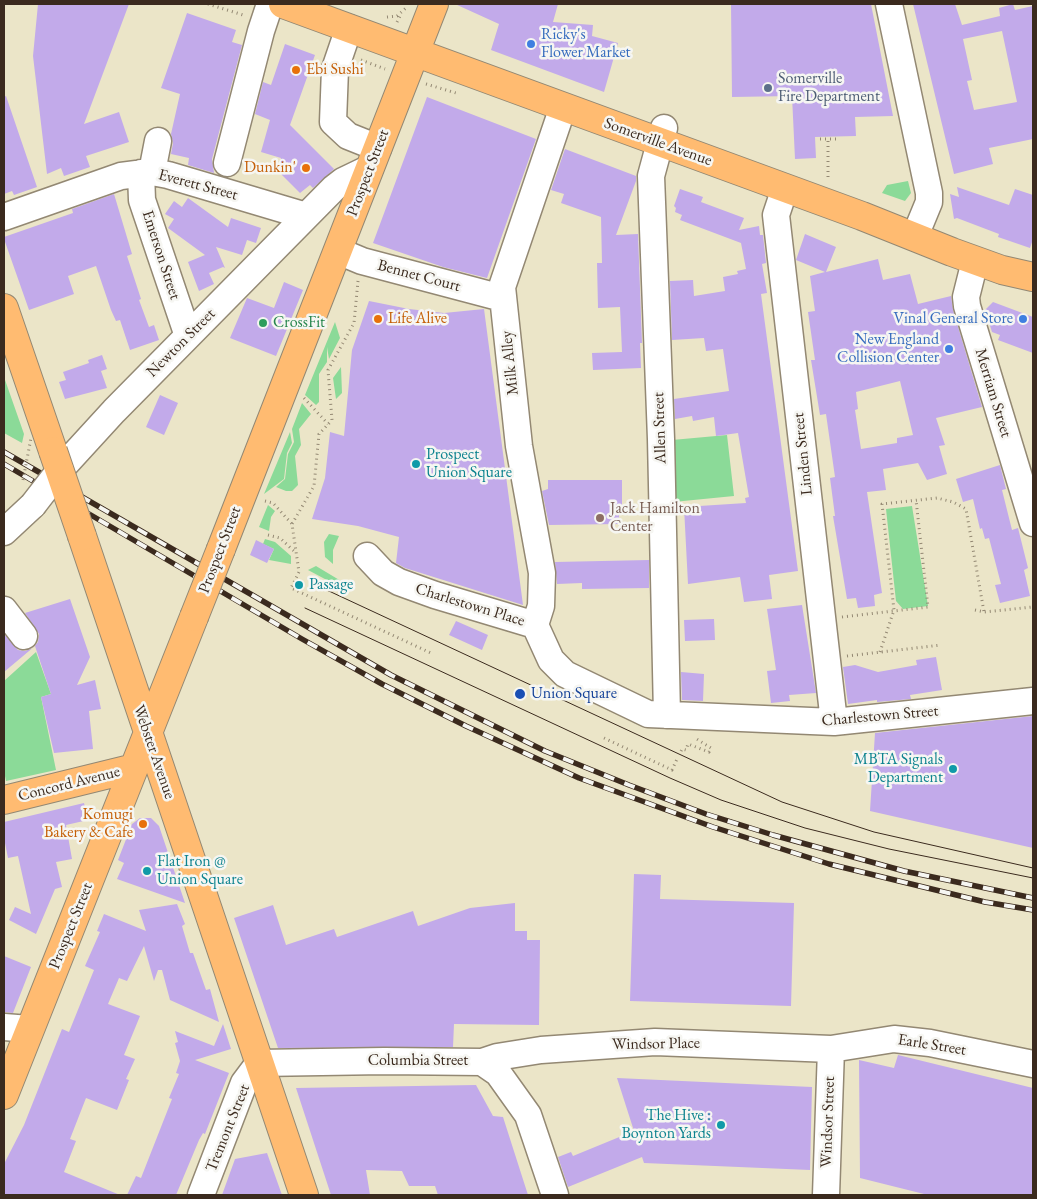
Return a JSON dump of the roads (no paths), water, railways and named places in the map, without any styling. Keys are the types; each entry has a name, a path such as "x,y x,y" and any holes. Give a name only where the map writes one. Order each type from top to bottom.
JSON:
{"main road":[{"name":"Somerville Avenue","path":"283,4 563,108 662,135 785,188 915,236 976,261 1002,270 1033,277"},
{"name":"Prospect Street","path":"4,1095 17,1028 134,768 434,4"},
{"name":"Webster Avenue","path":"4,308 304,1195"},
{"name":"Concord Avenue","path":"4,800 134,768"}],"street":[{"path":"227,163 263,22 270,4"},
{"path":"889,4 929,193 929,202 915,236"},
{"path":"349,28 334,69 333,122 374,158"},
{"name":"Milk Alley","path":"535,625 541,606 542,573 519,446 502,298 506,272 563,108"},
{"name":"Allen Street","path":"662,135 651,176 661,439 667,715"},
{"name":"Emerson Street","path":"158,141 146,172 142,200 188,336"},
{"name":"Newton Street","path":"4,532 53,455 188,336 306,216 343,181 374,158"},
{"name":"Everett Street","path":"4,217 121,176 146,172 168,175 306,216"},
{"name":"Linden Street","path":"785,188 776,215 834,722"},
{"name":"Bennet Court","path":"338,251 362,261 502,298"},
{"name":"Merriam Street","path":"976,261 966,297 967,306 1033,524"},
{"name":"Charlestown Place","path":"367,556 383,573 399,582 435,596 535,625 551,660 565,674 644,713 667,715"},
{"path":"4,610 24,636"},
{"name":"Charlestown Street","path":"667,715 834,722 1033,701"},
{"name":"Earle Street","path":"831,1049 882,1040 905,1039 1033,1064"},
{"name":"Windsor Place","path":"482,1062 497,1056 541,1050 655,1042 831,1049"},
{"name":"Windsor Street","path":"826,1195 831,1049"},
{"name":"Columbia Street","path":"259,1063 482,1062 498,1073 528,1115 555,1195"},
{"name":"Tremont Street","path":"201,1195 244,1083 259,1063"}],"tram line":[{"path":"316,585 782,802 874,832 1033,868"},
{"path":"305,608 721,800 805,828 889,849 1033,878"}],"railway":[{"path":"4,452 391,675 545,751 706,814 773,835 904,871 1033,898"},
{"path":"4,464 382,684 466,726 579,778 713,827 829,864 985,902 1033,910"}],"place":[{"name":"Ricky's Flower Market","path":"531,44"},
{"name":"Ebi Sushi","path":"296,70"},
{"name":"Somerville Fire Department","path":"768,88"},
{"name":"Dunkin'","path":"306,168"},
{"name":"Life Alive","path":"378,319"},
{"name":"Vinal General Store","path":"1023,319"},
{"name":"CrossFit","path":"263,323"},
{"name":"New England Collision Center","path":"949,349"},
{"name":"Prospect Union Square","path":"416,464"},
{"name":"Jack Hamilton Center","path":"600,518"},
{"name":"Passage","path":"299,585"},
{"name":"Union Square","path":"520,694"},
{"name":"MBTA Signals Department","path":"953,769"},
{"name":"Komugi Bakery & Cafe","path":"143,824"},
{"name":"Flat Iron @ Union Square","path":"147,871"},
{"name":"The Hive : Boynton Yards","path":"721,1125"}]}
